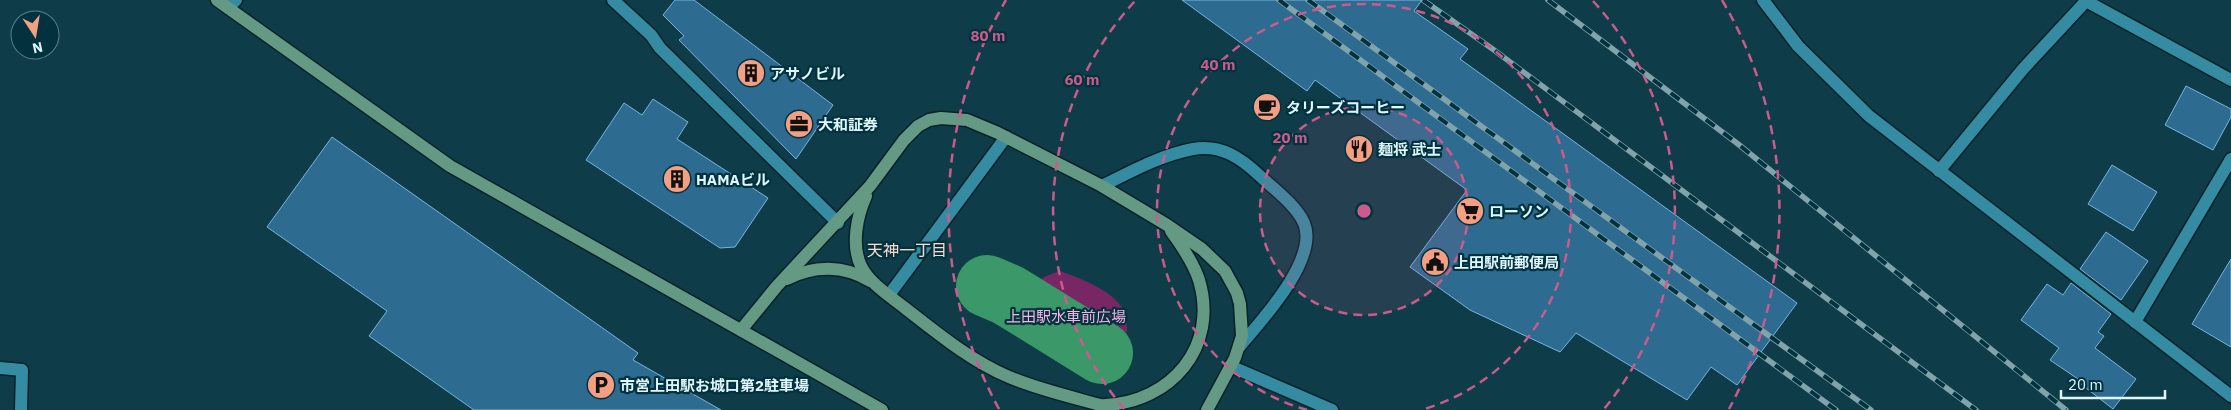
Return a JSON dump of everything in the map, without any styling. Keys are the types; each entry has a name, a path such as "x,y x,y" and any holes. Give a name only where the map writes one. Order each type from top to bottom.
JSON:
{"street":[{"path":"217,0 232,4 450,166 882,410"},
{"path":"613,0 651,35 660,48 838,223"},
{"path":"1763,0 1798,46 1869,116 2231,396"},
{"path":"1939,172 2023,69 2087,0 2231,80"},
{"path":"741,330 777,286 838,223 870,186 904,140 918,126 929,120 941,118 967,120 1006,137 1102,186 1167,224 1215,260 1232,282 1237,292 1242,317 1240,346"},
{"path":"889,295 1006,137"},
{"path":"1102,186 1170,156 1193,149 1221,150 1238,157 1288,202 1303,221 1307,240 1302,257 1278,299 1240,346 1207,410"},
{"path":"2135,322 2231,159"},
{"path":"870,186 859,214 857,236 860,264 874,283"},
{"path":"777,286 798,274 827,268 859,274 874,283 972,357 1008,376 1061,395 1109,408 1128,403 1163,388 1187,364 1198,340 1203,307 1198,279 1185,251 1167,224"},
{"path":"1230,366 1332,410"},
{"path":"0,368 22,370 21,410"}],"green space":[{"name":"上田駅水車前広場","path":"1060,271 1088,282 1108,294 1116,300 1126,316 1127,331 1109,349 1087,361 1072,361 1052,355 1025,342 1011,327 1005,315 1016,299 1028,287 1050,274"}],"building":[{"name":"アサノビル","path":"675,0 694,0 833,105 796,159 679,40 684,36 663,15"},
{"path":"1182,0 1422,0 1414,11 1468,49 1460,59 1797,303 1737,385 1711,367 1687,400 1576,333 1560,352 1470,310 1410,267 1467,190 1315,80 1307,91"},
{"path":"2186,86 2231,109 2231,117 2213,150 2165,125"},
{"name":"HAMAビル","path":"653,99 688,122 677,139 768,198 735,247 720,248 586,160 624,103 642,115"},
{"path":"332,137 638,353 633,360 721,410 474,410 369,336 387,311 267,227"},
{"path":"2112,165 2157,192 2133,231 2088,204"},
{"path":"2106,232 2148,261 2121,300 2080,269"},
{"path":"2231,259 2231,347 2192,324"},
{"path":"2071,283 2111,314 2098,332 2104,336 2095,348 2136,379 2113,409 2077,381 2078,379 2050,360 2059,348 2021,320 2047,284 2063,295"}],"waterway":[{"path":"987,286 1008,295 1102,353"}],"railway":[{"path":"1279,0 1836,410"},
{"path":"1308,0 1871,410"},
{"path":"1423,0 1494,50 1976,410"},
{"path":"1548,0 1738,144 2066,410"}],"place":[{"name":"アサノビル","path":"751,73"},
{"name":"タリーズコーヒー","path":"1267,107"},
{"name":"大和証券","path":"799,124"},
{"name":"麺将 武士","path":"1359,149"},
{"name":"HAMAビル","path":"677,179"},
{"name":"ローソン","path":"1470,211"},
{"name":"上田駅前郵便局","path":"1435,262"},
{"name":"市営上田駅お城口第2駐車場","path":"601,385"}],"district":[{"name":"天神一丁目","path":"907,250"}]}
